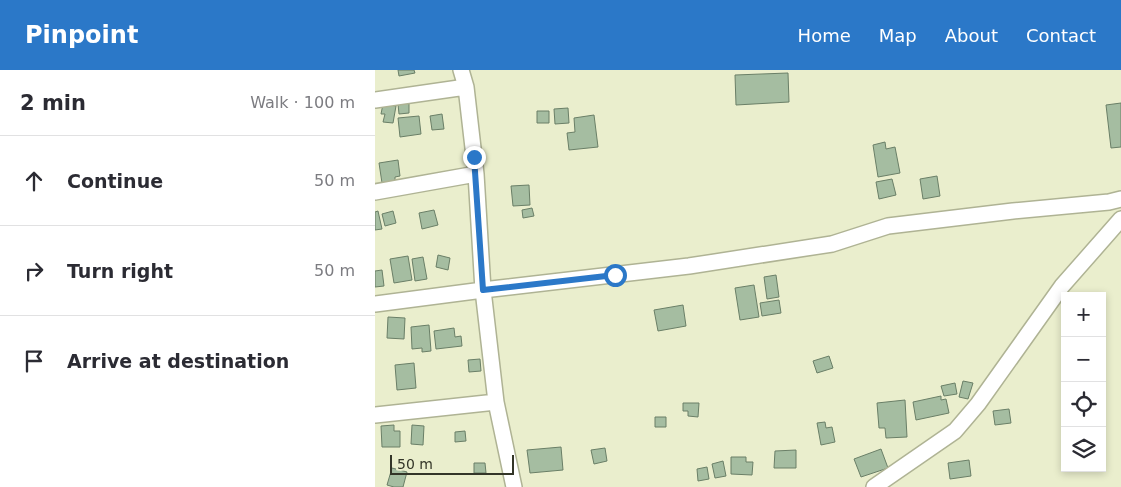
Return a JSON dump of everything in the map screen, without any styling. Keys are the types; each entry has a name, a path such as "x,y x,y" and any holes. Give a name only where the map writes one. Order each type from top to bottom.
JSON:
{"street":[{"path":"461,70 466,87 476,174 483,290 496,402 513,487"},
{"path":"375,100 466,87"},
{"path":"375,192 476,174"},
{"path":"375,304 689,266 833,244 888,226 1109,202 1121,199"},
{"path":"874,487 955,431 978,404 1063,286 1121,219"},
{"path":"375,415 496,402"}],"building":[{"path":"398,70 414,70 415,73 399,76"},
{"path":"788,73 789,102 736,105 735,75"},
{"path":"409,103 409,113 399,114 398,104"},
{"path":"1121,103 1121,147 1111,148 1106,105"},
{"path":"383,104 396,106 393,123 383,122 385,114 381,114"},
{"path":"568,108 569,123 555,124 554,109"},
{"path":"537,111 549,111 549,123 537,123"},
{"path":"442,114 444,129 432,130 430,116"},
{"path":"594,115 598,147 569,150 567,133 575,132 574,118"},
{"path":"419,116 421,134 400,137 398,118"},
{"path":"885,142 886,149 895,147 900,173 878,177 873,145"},
{"path":"398,160 400,176 395,177 395,182 382,183 379,163"},
{"path":"937,176 940,196 923,199 920,179"},
{"path":"892,179 896,195 879,199 876,182"},
{"path":"529,185 530,205 513,206 511,186"},
{"path":"532,208 534,216 523,218 522,210"},
{"path":"434,210 438,225 422,229 419,213"},
{"path":"378,211 382,229 375,230 375,212"},
{"path":"393,211 396,223 385,226 382,214"},
{"path":"438,255 450,258 448,270 436,267"},
{"path":"408,256 412,280 394,283 390,259"},
{"path":"423,257 427,279 415,281 412,259"},
{"path":"382,270 384,286 375,287 375,271"},
{"path":"776,275 779,297 767,299 764,277"},
{"path":"754,285 759,317 740,320 735,288"},
{"path":"779,300 781,313 762,316 760,303"},
{"path":"683,305 686,326 658,331 654,310"},
{"path":"388,317 405,318 404,339 387,338"},
{"path":"429,325 431,351 422,352 422,348 412,349 411,327"},
{"path":"454,328 455,337 461,336 462,346 436,349 434,331"},
{"path":"829,356 833,368 817,373 813,361"},
{"path":"480,359 481,371 469,372 468,360"},
{"path":"414,363 416,388 397,390 395,365"},
{"path":"963,381 973,383 968,399 959,397"},
{"path":"955,383 957,394 944,396 941,386"},
{"path":"941,396 941,400 946,399 949,413 916,420 913,402"},
{"path":"905,400 907,437 886,438 885,428 879,428 877,403"},
{"path":"683,403 699,403 698,417 688,416 688,411 683,411"},
{"path":"1009,409 1011,423 995,425 993,411"},
{"path":"655,417 666,417 666,427 655,427"},
{"path":"825,422 826,428 832,427 835,442 821,445 817,423"},
{"path":"394,425 394,431 400,431 400,447 382,447 381,426"},
{"path":"412,425 424,426 423,445 411,444"},
{"path":"465,431 466,441 455,442 455,432"},
{"path":"561,447 563,470 530,473 527,450"},
{"path":"605,448 607,461 594,464 591,450"},
{"path":"881,449 888,468 861,477 854,459"},
{"path":"796,450 796,468 774,468 775,451"},
{"path":"731,457 746,457 746,462 753,462 752,475 731,474"},
{"path":"969,460 971,476 950,479 948,463"},
{"path":"723,461 726,476 715,478 712,464"},
{"path":"474,463 485,463 486,473 474,473"},
{"path":"707,467 709,479 698,481 697,469"},
{"path":"392,468 407,472 403,487 387,485"}],"route":[{"path":"474,157 483,290 615,275"}]}
